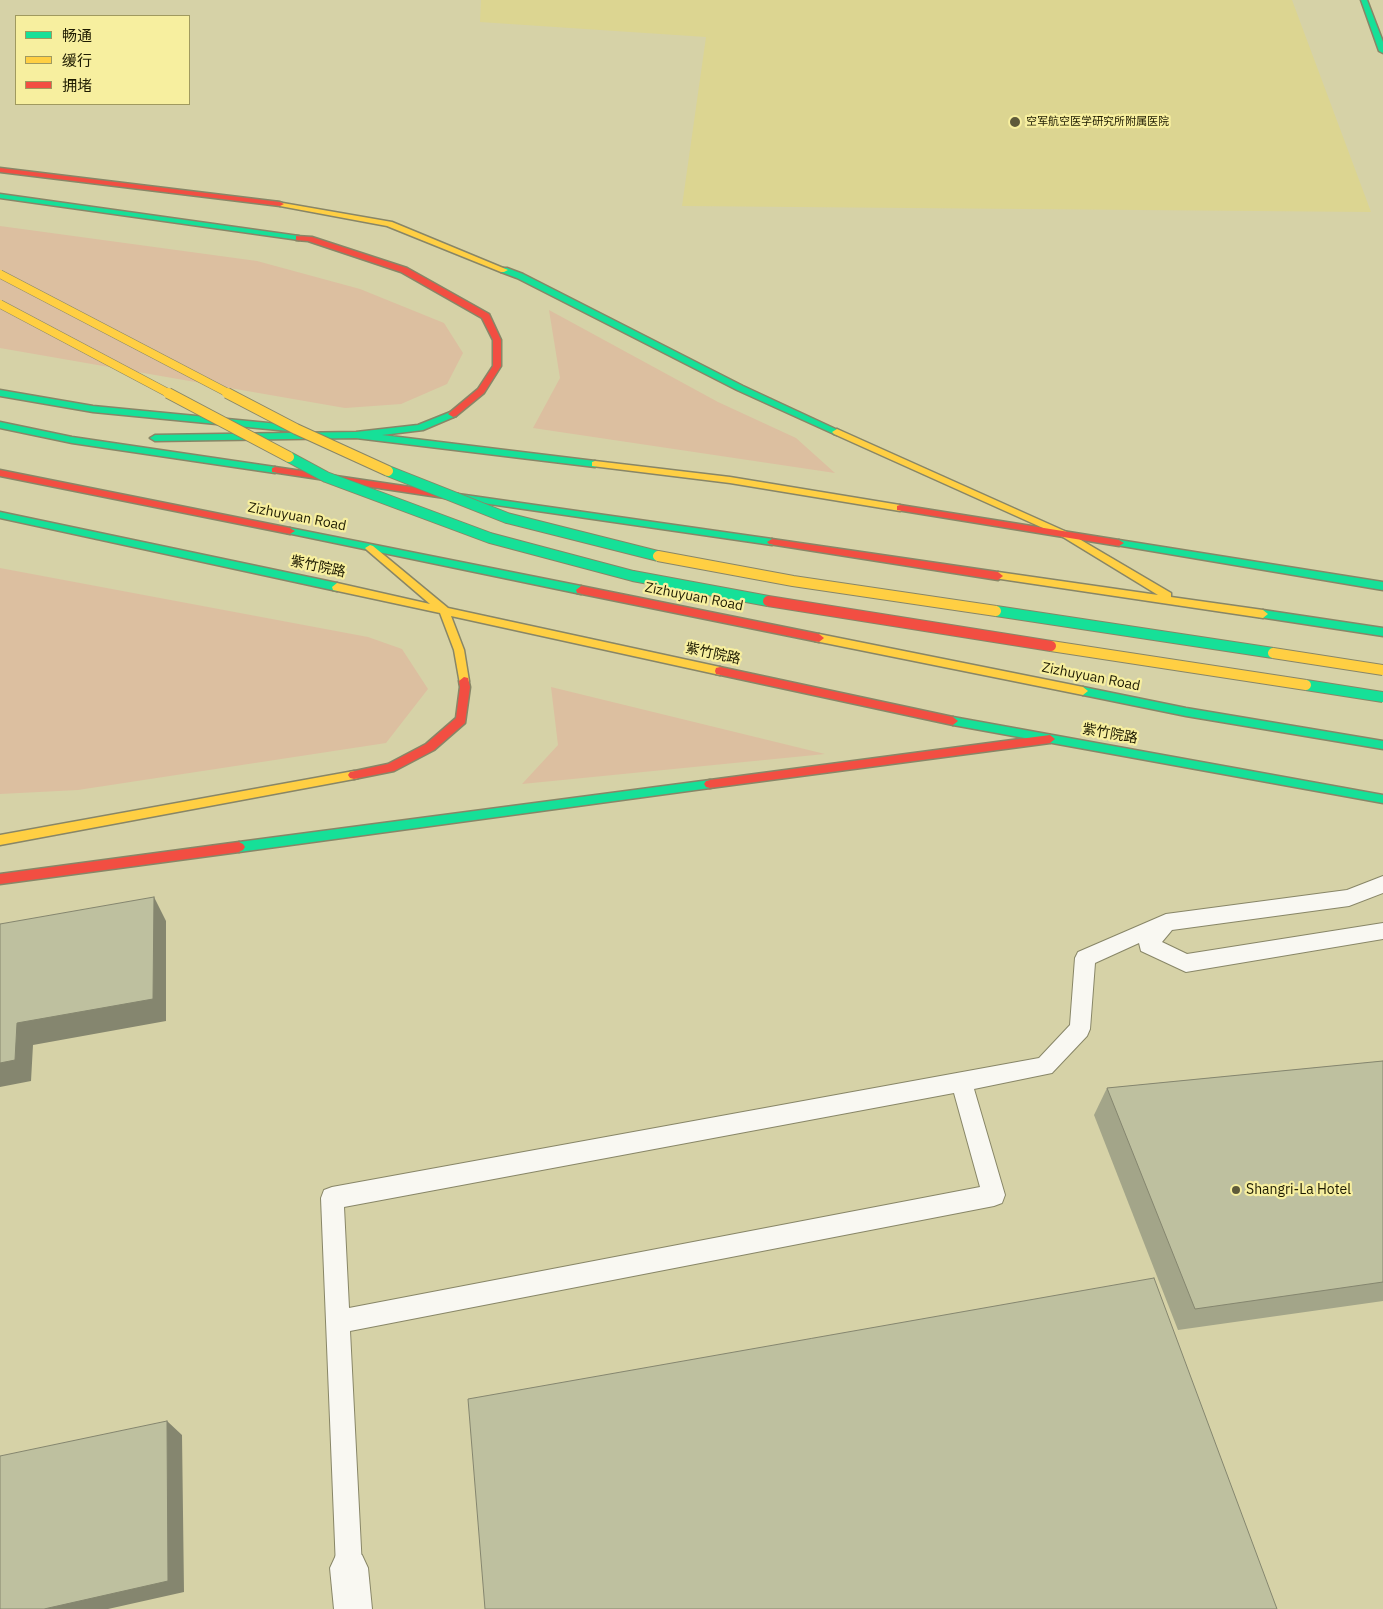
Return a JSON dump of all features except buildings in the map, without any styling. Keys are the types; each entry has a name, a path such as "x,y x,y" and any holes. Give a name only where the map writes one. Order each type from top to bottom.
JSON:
{"main road":[{"path":"1364,0 1383,51"},
{"path":"0,170 276,203 388,224 520,276 740,388 1066,535 1177,602"},
{"path":"0,196 309,238 404,270 486,316 497,340 497,366 481,391 455,413 420,428 355,435 72,440"},
{"path":"0,274 296,429 406,479 507,518 644,553 793,581 1383,670"},
{"path":"0,304 326,476 490,538 633,576 776,602 1383,697"},
{"path":"0,393 93,409 355,435 730,480 1383,586"},
{"path":"0,426 72,440 1383,632"},
{"name":"Zizhuyuan Road","path":"0,473 1186,712 1383,745"},
{"name":"紫竹院路","path":"0,515 40,522 934,718 1383,799"},
{"path":"0,840 390,768 430,747 461,720 465,687 459,650 444,610 368,546"},
{"path":"0,878 1050,739"}],"street":[{"path":"349,1568 352,1609"}],"lane":[{"path":"349,1568 332,1198 1045,1066 1080,1029 1086,958 1166,922 1349,898 1383,884"},
{"path":"1166,922 1148,945 1186,963 1383,931"},
{"path":"338,1322 994,1195 961,1081"}],"shaded area":[{"name":"空军航空医学研究所附属医院","path":"481,0 1292,0 1371,212 682,206 706,37 480,22"},
{"path":"0,226 257,261 360,289 444,323 463,353 447,384 401,404 345,408 0,348"},
{"path":"549,310 718,402 796,438 835,473 533,428 560,378"},
{"path":"0,568 368,637 402,649 428,689 386,743 78,790 0,794"},
{"path":"551,687 825,754 522,784 558,745"}],"traffic: fast":[{"path":"1364,0 1383,51"},
{"path":"0,196 299,238"},
{"path":"504,270 520,276 740,388 837,432"},
{"path":"0,393 93,409 299,429"},
{"path":"155,438 355,435 420,428 453,414"},
{"path":"0,425 72,440 275,470"},
{"path":"349,434 595,464"},
{"path":"289,457 326,477 490,538 633,576 768,601"},
{"path":"388,471 507,518 658,556"},
{"path":"458,497 772,542"},
{"path":"0,515 337,587"},
{"path":"290,531 581,590"},
{"path":"1119,543 1383,586"},
{"path":"996,611 1273,653"},
{"path":"1263,614 1383,632"},
{"path":"1306,685 1383,697"},
{"path":"1083,691 1186,712 1383,745"},
{"path":"953,721 1383,799"},
{"path":"239,847 710,784"}],"traffic: slow":[{"path":"280,204 389,224 504,270"},
{"path":"0,274 296,429 388,471"},
{"path":"0,304 289,457"},
{"path":"837,432 1066,535 1167,596"},
{"path":"595,464 730,480 900,508"},
{"path":"370,548 444,610 459,650 464,681"},
{"path":"658,556 793,581 996,611"},
{"path":"998,576 1263,614"},
{"path":"337,587 720,671"},
{"path":"819,638 1083,691"},
{"path":"1051,646 1306,685"},
{"path":"1273,653 1383,670"},
{"path":"0,840 354,775"}],"traffic: jam":[{"path":"0,170 280,204"},
{"path":"299,238 309,239 404,270 486,316 497,340 497,366 481,391 453,414"},
{"path":"275,470 458,497"},
{"path":"0,473 290,531"},
{"path":"900,508 1119,543"},
{"path":"772,542 998,576"},
{"path":"581,590 819,638"},
{"path":"768,601 1051,646"},
{"path":"720,671 953,721"},
{"path":"354,775 390,768 430,747 461,720 464,681"},
{"path":"710,784 1050,739"},
{"path":"0,879 239,847"}],"place":[{"name":"空军航空医学研究所附属医院","path":"1015,122"},
{"name":"Shangri-La Hotel","path":"1236,1190"}]}
